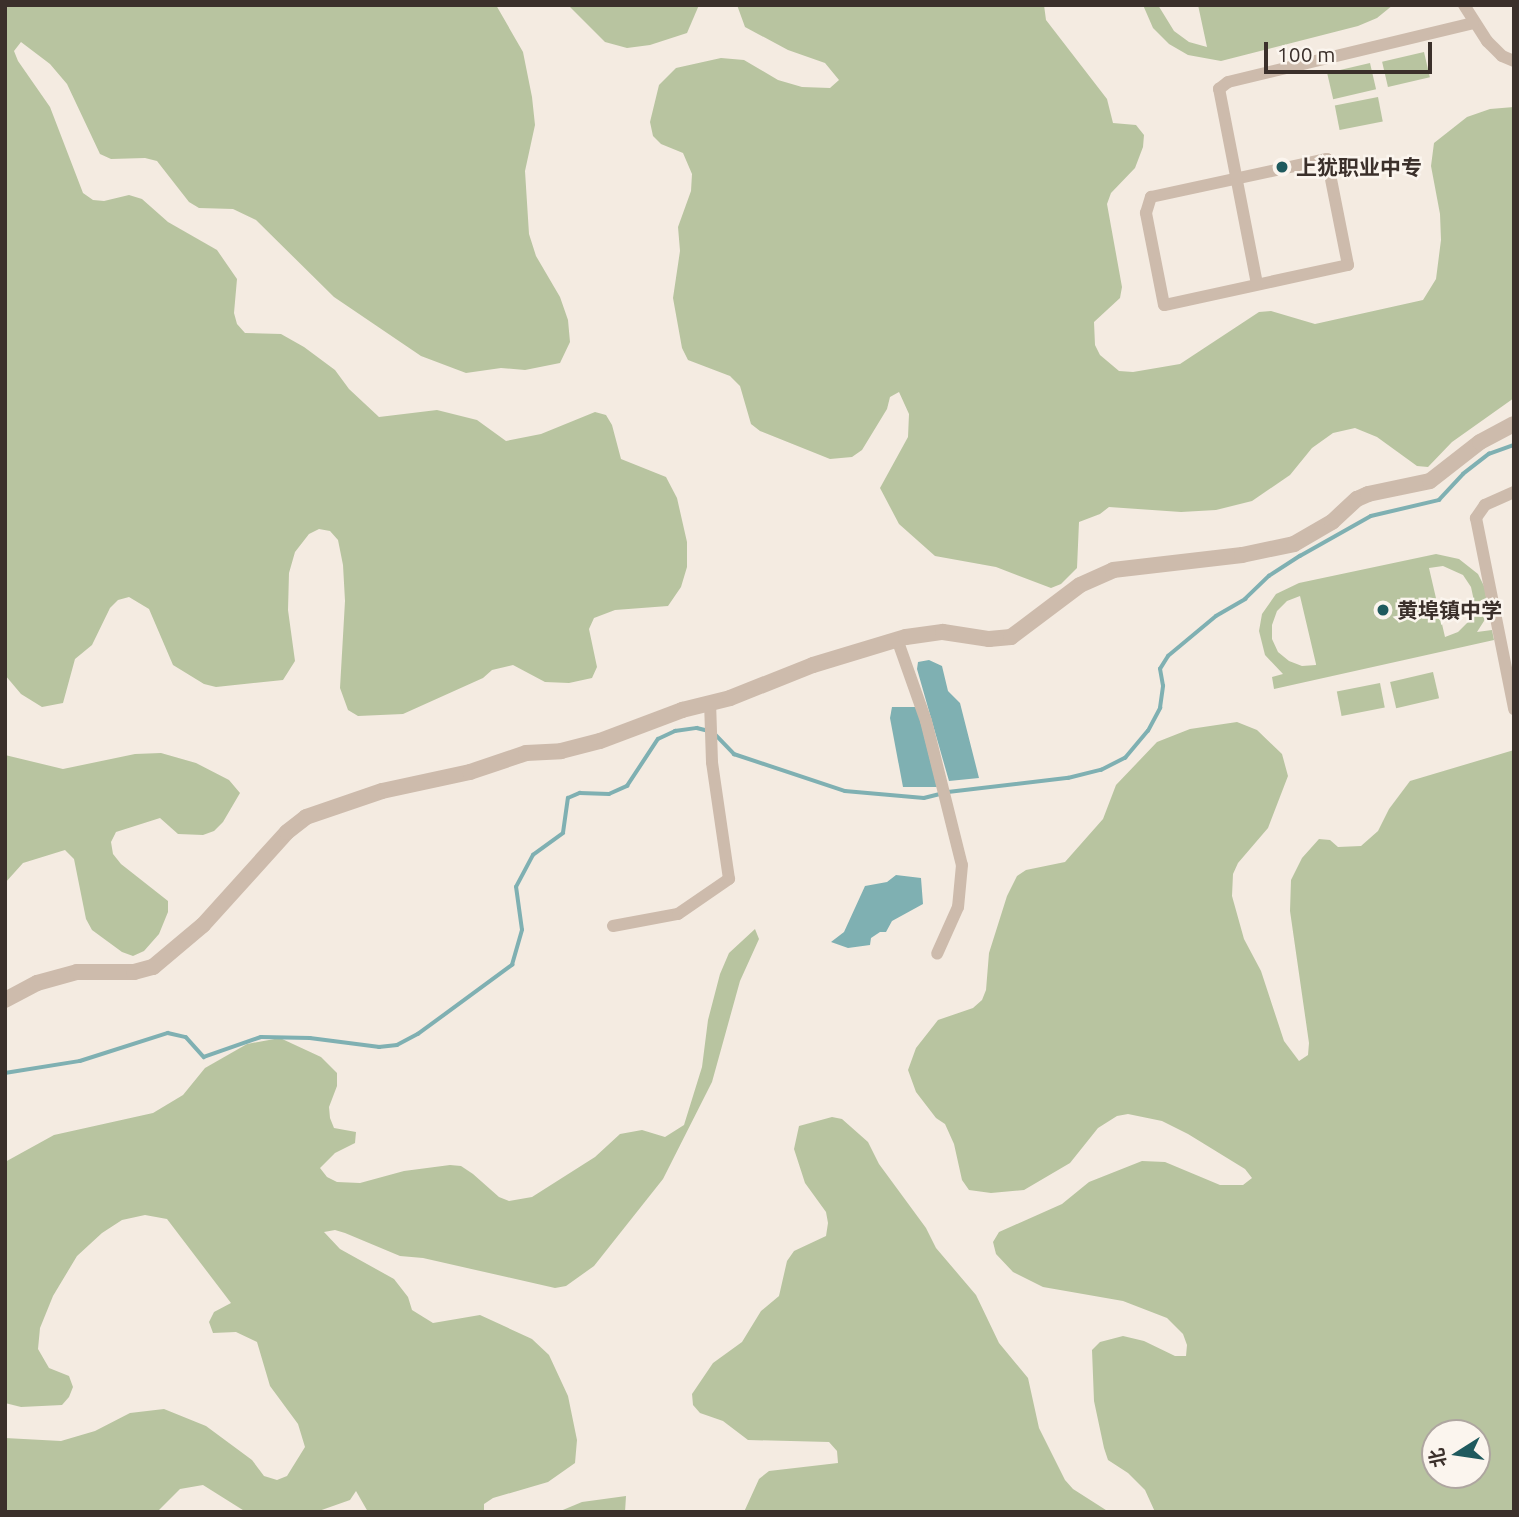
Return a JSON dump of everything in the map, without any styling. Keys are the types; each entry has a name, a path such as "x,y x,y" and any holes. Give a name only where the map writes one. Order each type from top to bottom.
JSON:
{"street":[{"path":"1464,5 1473,23 1502,56 1514,61"},
{"path":"1257,284 1219,100 1219,89 1228,82 1473,23"},
{"path":"1327,159 1348,265 1257,284 1164,305 1146,213 1148,202 1158,195 1327,159"},
{"path":"5,1000 37,983 77,972 134,972 153,967 203,925 287,832 306,817 382,792 470,772 526,753 561,751 600,741 682,710 710,704 813,665 897,639 932,632 989,639 1012,637 1070,592 1113,570 1242,555 1294,544 1332,522 1357,499 1368,494 1430,481 1480,442 1514,425"},
{"path":"1514,492 1485,505 1476,518 1514,709"},
{"path":"897,639 926,721 962,865 958,907 937,954"},
{"path":"613,926 678,914 729,879 712,762 710,704"}],"green space":[{"path":"5,5 496,5 523,52 532,97 535,125 525,171 529,234 536,256 560,297 568,320 570,342 560,363 525,370 501,368 466,373 421,356 334,297 256,220 233,209 199,208 189,202 157,161 145,158 111,159 100,154 67,84 50,64 21,42 14,51 50,107 83,193 93,200 104,201 129,195 142,199 168,222 217,250 237,279 234,313 237,324 245,333 281,334 304,347 335,370 349,389 379,417 437,410 477,420 506,441 541,434 595,412 606,415 612,425 621,459 666,477 677,498 687,542 687,567 681,587 668,606 615,610 594,618 589,629 597,667 592,678 569,683 545,682 513,665 492,670 483,678 403,714 358,716 348,710 340,688 345,601 343,565 338,540 330,531 319,529 309,534 295,552 289,573 288,610 295,661 283,680 216,687 204,684 173,665 149,609 129,597 118,600 110,608 92,645 75,659 63,703 42,707 21,694 5,675"},
{"path":"568,5 699,5 687,33 650,45 627,48 605,42"},
{"path":"737,5 1044,5 1046,20 1107,99 1113,123 1136,125 1144,135 1143,147 1135,168 1111,193 1107,204 1122,287 1120,298 1094,322 1095,345 1100,355 1119,371 1133,372 1180,364 1259,312 1271,311 1315,324 1423,300 1436,279 1441,240 1440,214 1431,166 1434,143 1467,117 1490,109 1514,107 1514,398 1452,442 1428,467 1417,466 1377,437 1355,428 1333,433 1312,448 1290,475 1252,501 1216,510 1181,512 1109,507 1100,514 1079,522 1077,568 1061,584 1051,588 996,567 935,556 899,524 880,488 908,437 909,414 899,392 890,397 887,409 862,450 852,457 830,459 760,431 751,424 740,386 730,376 688,360 682,348 673,298 680,251 678,227 691,191 692,174 683,153 661,144 653,136 650,122 659,85 676,68 721,58 744,60 778,80 802,87 830,88 839,80 825,63 788,50 745,27"},
{"path":"1143,5 1158,5 1174,31 1189,42 1207,47 1198,5 1393,5 1377,18 1358,26 1221,61 1188,55 1169,44 1153,28"},
{"path":"1424,52 1430,77 1388,87 1382,62"},
{"path":"1370,63 1376,89 1333,99 1327,73"},
{"path":"1378,97 1383,122 1340,130 1335,105"},
{"path":"1436,554 1459,559 1478,574 1485,588 1487,605 1484,621 1477,632 1492,630 1494,640 1274,689 1272,677 1283,674 1265,655 1259,631 1262,614 1276,594 1299,583","holes":["1443,566 1463,575 1471,587 1474,601 1468,622 1458,632 1445,637 1429,568","1300,596 1316,664 1316,665 1302,666 1289,661 1278,652 1272,639 1272,625 1277,611 1287,601"]},
{"path":"1433,672 1439,698 1396,708 1390,682"},
{"path":"1380,683 1385,708 1342,716 1337,691"},
{"path":"1237,722 1257,730 1282,754 1288,776 1268,828 1238,863 1233,874 1232,896 1244,939 1261,971 1284,1041 1299,1061 1308,1055 1309,1043 1290,911 1291,880 1302,858 1319,839 1330,840 1338,847 1361,846 1378,831 1389,809 1410,781 1514,750 1514,1512 1155,1512 1145,1490 1128,1473 1108,1460 1094,1401 1092,1350 1100,1342 1123,1336 1144,1341 1175,1356 1186,1356 1187,1345 1183,1334 1167,1318 1123,1301 1043,1287 1013,1272 996,1254 993,1242 999,1232 1062,1204 1089,1182 1142,1161 1165,1162 1220,1185 1243,1185 1252,1178 1245,1169 1188,1134 1162,1121 1128,1114 1117,1116 1098,1128 1070,1163 1024,1190 991,1193 969,1190 962,1180 954,1144 945,1124 936,1118 916,1092 908,1070 916,1048 938,1020 973,1008 982,1000 986,990 989,953 1007,896 1017,876 1026,870 1065,862 1103,819 1116,785 1157,742 1190,729"},
{"path":"161,753 196,763 229,780 240,793 223,822 214,831 203,835 178,834 160,818 116,832 111,842 113,854 121,864 168,901 168,912 159,934 144,951 133,956 122,952 92,930 86,919 74,859 65,850 23,863 5,883 5,755 63,769 135,754"},
{"path":"755,929 759,939 740,981 712,1082 663,1179 594,1266 566,1286 555,1288 423,1258 400,1256 345,1233 335,1230 324,1232 340,1249 394,1279 408,1297 412,1310 433,1323 480,1315 532,1339 549,1355 568,1396 577,1440 575,1463 548,1482 493,1498 484,1504 484,1512 368,1512 356,1491 350,1500 316,1512 246,1512 203,1485 180,1489 157,1512 5,1512 5,1438 61,1441 95,1431 130,1413 164,1409 206,1426 252,1460 264,1476 277,1480 287,1476 305,1447 298,1424 270,1386 257,1342 236,1332 213,1333 209,1322 214,1312 231,1303 167,1219 145,1215 122,1220 102,1233 77,1256 53,1296 40,1328 38,1349 49,1368 69,1376 73,1387 69,1397 62,1405 21,1407 5,1403 5,1162 54,1135 153,1113 183,1095 205,1068 247,1044 280,1038 321,1057 337,1073 337,1086 329,1107 330,1118 334,1128 356,1132 355,1143 335,1153 320,1168 327,1177 337,1182 360,1183 404,1171 461,1166 499,1197 509,1201 532,1197 595,1157 620,1134 642,1130 665,1137 684,1125 702,1067 708,1020 720,974 729,953"},
{"path":"832,1117 842,1119 868,1142 879,1164 926,1228 936,1248 976,1295 999,1343 1028,1378 1039,1428 1065,1480 1073,1489 1109,1512 744,1512 759,1479 769,1471 838,1463 837,1451 829,1442 748,1440 723,1421 700,1413 693,1405 692,1394 713,1363 742,1342 761,1311 779,1296 787,1261 794,1251 826,1236 826,1212 805,1183 794,1149 799,1126"},
{"path":"626,1496 625,1512 558,1512 582,1502"}],"water":[{"path":"929,660 942,666 948,691 960,703 979,778 949,781 917,669 918,662"},
{"path":"892,707 917,707 937,787 903,787 890,718"},
{"path":"896,875 921,878 923,904 892,921 886,932 880,932 871,938 870,945 848,948 831,942 844,932 865,886 887,882"}],"waterway":[{"path":"948,792 1068,778 1101,770 1125,758 1148,731 1160,708 1163,686 1160,669 1168,656 1216,616 1245,599 1269,576 1371,516 1439,500 1463,474 1489,454 1514,445"},
{"path":"5,1073 80,1061 168,1033 186,1037 204,1057 261,1037 310,1038 379,1047 397,1045 418,1034 512,965 522,930 516,887 533,855 563,833 568,798 580,793 609,794 627,786 658,739 675,731 697,728 709,731"},
{"path":"715,734 734,754 845,791 924,798 940,794"}],"place":[{"name":"上犹职业中专","path":"1282,167"},
{"name":"黄埠镇中学","path":"1383,610"}]}
